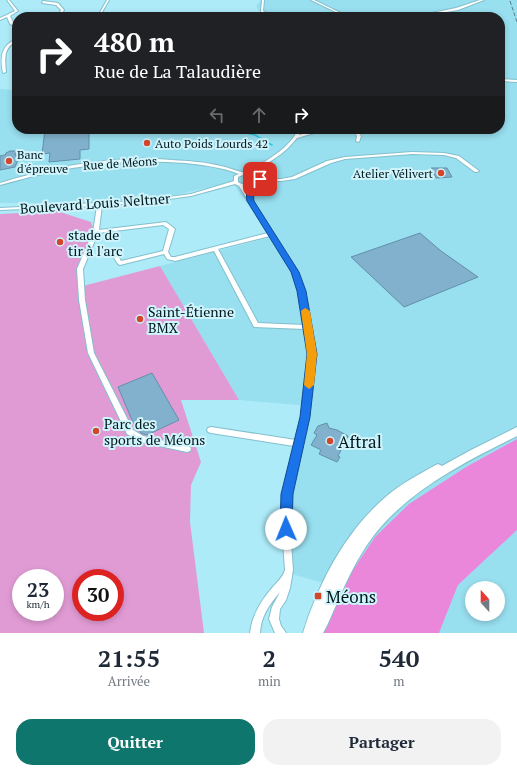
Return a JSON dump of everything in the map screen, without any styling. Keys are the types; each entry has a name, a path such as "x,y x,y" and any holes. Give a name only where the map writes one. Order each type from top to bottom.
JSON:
{"main road":[{"path":"315,633 362,543 378,524 407,497 466,458 517,431"},
{"path":"309,633 326,590 344,556 364,528 387,503 416,482 443,467 466,458"}],"street":[{"path":"8,0 17,11 15,12"},
{"path":"101,12 108,0"},
{"path":"263,0 262,11 264,12"},
{"path":"312,0 337,12"},
{"path":"441,12 457,9 483,0"},
{"path":"43,2 57,4 63,10 62,12"},
{"path":"0,19 12,13"},
{"path":"8,15 12,24"},
{"path":"4,72 3,54 5,49 12,42"},
{"path":"505,80 517,81"},
{"path":"251,173 298,137 308,134"},
{"path":"358,134 358,141"},
{"path":"249,196 260,180 281,180 293,178 329,162 345,158 412,153 444,154 457,157 477,171"},
{"name":"Rue de Méons","path":"0,184 50,170 134,160 173,160 228,168 241,174"},
{"path":"260,180 258,175 251,173 236,176 236,182 249,196 250,201 295,272 301,291 312,354 309,389 299,444 287,494 285,515 288,570 286,588 283,597 276,607 274,619 277,629 281,633"},
{"name":"Boulevard Louis Neltner","path":"0,210 100,205 173,198 236,182"},
{"path":"241,186 256,184"},
{"path":"100,205 96,232 80,269 82,300 91,353 130,432 141,439 187,449"},
{"path":"96,232 164,223 172,229 165,252"},
{"path":"165,252 169,258 175,259 272,234"},
{"path":"215,248 256,325 308,327"},
{"path":"114,253 120,264 165,252"},
{"path":"211,430 299,444"},
{"path":"255,633 255,624 264,607 286,579"}],"shaded area":[{"path":"261,0 517,0 517,439 466,467 341,588 292,574 289,501 311,406 239,400 160,266 271,237 232,182 149,201 101,204 0,203 0,89 12,90 12,134 505,134 505,12 261,12 256,6"},
{"name":"Parc des sports de Méons","path":"57,211 91,222 94,231 78,265 79,287 160,266 239,400 181,400 201,462 191,485 190,522 204,633 0,633 0,214"},
{"path":"517,439 517,530 458,585 439,633 322,633 341,588 375,537 409,504 466,467"},
{"path":"517,530 517,633 439,633 458,585"}],"building":[{"path":"44,134 89,134 89,149 80,150 80,159 49,162 50,153 42,154"},
{"name":"Banc d'épreuve","path":"10,151 16,151 15,155 20,155 15,167 0,170 0,156 5,155"},
{"name":"Atelier Vélivert","path":"431,168 447,168 452,177 436,178"},
{"path":"420,233 441,251 478,277 404,307 351,257"},
{"path":"152,373 179,420 147,435 141,433 137,426 134,425 118,387"},
{"name":"Aftral","path":"327,423 329,428 337,430 348,436 338,456 340,457 337,462 319,454 321,450 311,445 317,435 314,433 318,426"}],"waterway":[{"path":"251,134 272,145"}],"railway":[{"path":"510,1 517,22"}],"slow traffic":[{"path":"305,311 312,354 309,385"}],"place":[{"name":"Auto Poids Lourds 42","path":"147,143"},
{"name":"Banc d'épreuve","path":"9,161"},
{"name":"Atelier Vélivert","path":"441,173"},
{"name":"stade de tir à l'arc","path":"60,242"},
{"name":"Saint-Étienne BMX","path":"140,319"},
{"name":"Parc des sports de Méons","path":"96,431"},
{"name":"Aftral","path":"330,441"},
{"name":"Méons","path":"318,596"}],"route":[{"path":"260,179 251,191 249,196 250,201 295,272 305,308 312,354 305,417 287,494 285,515 286,529"}]}
